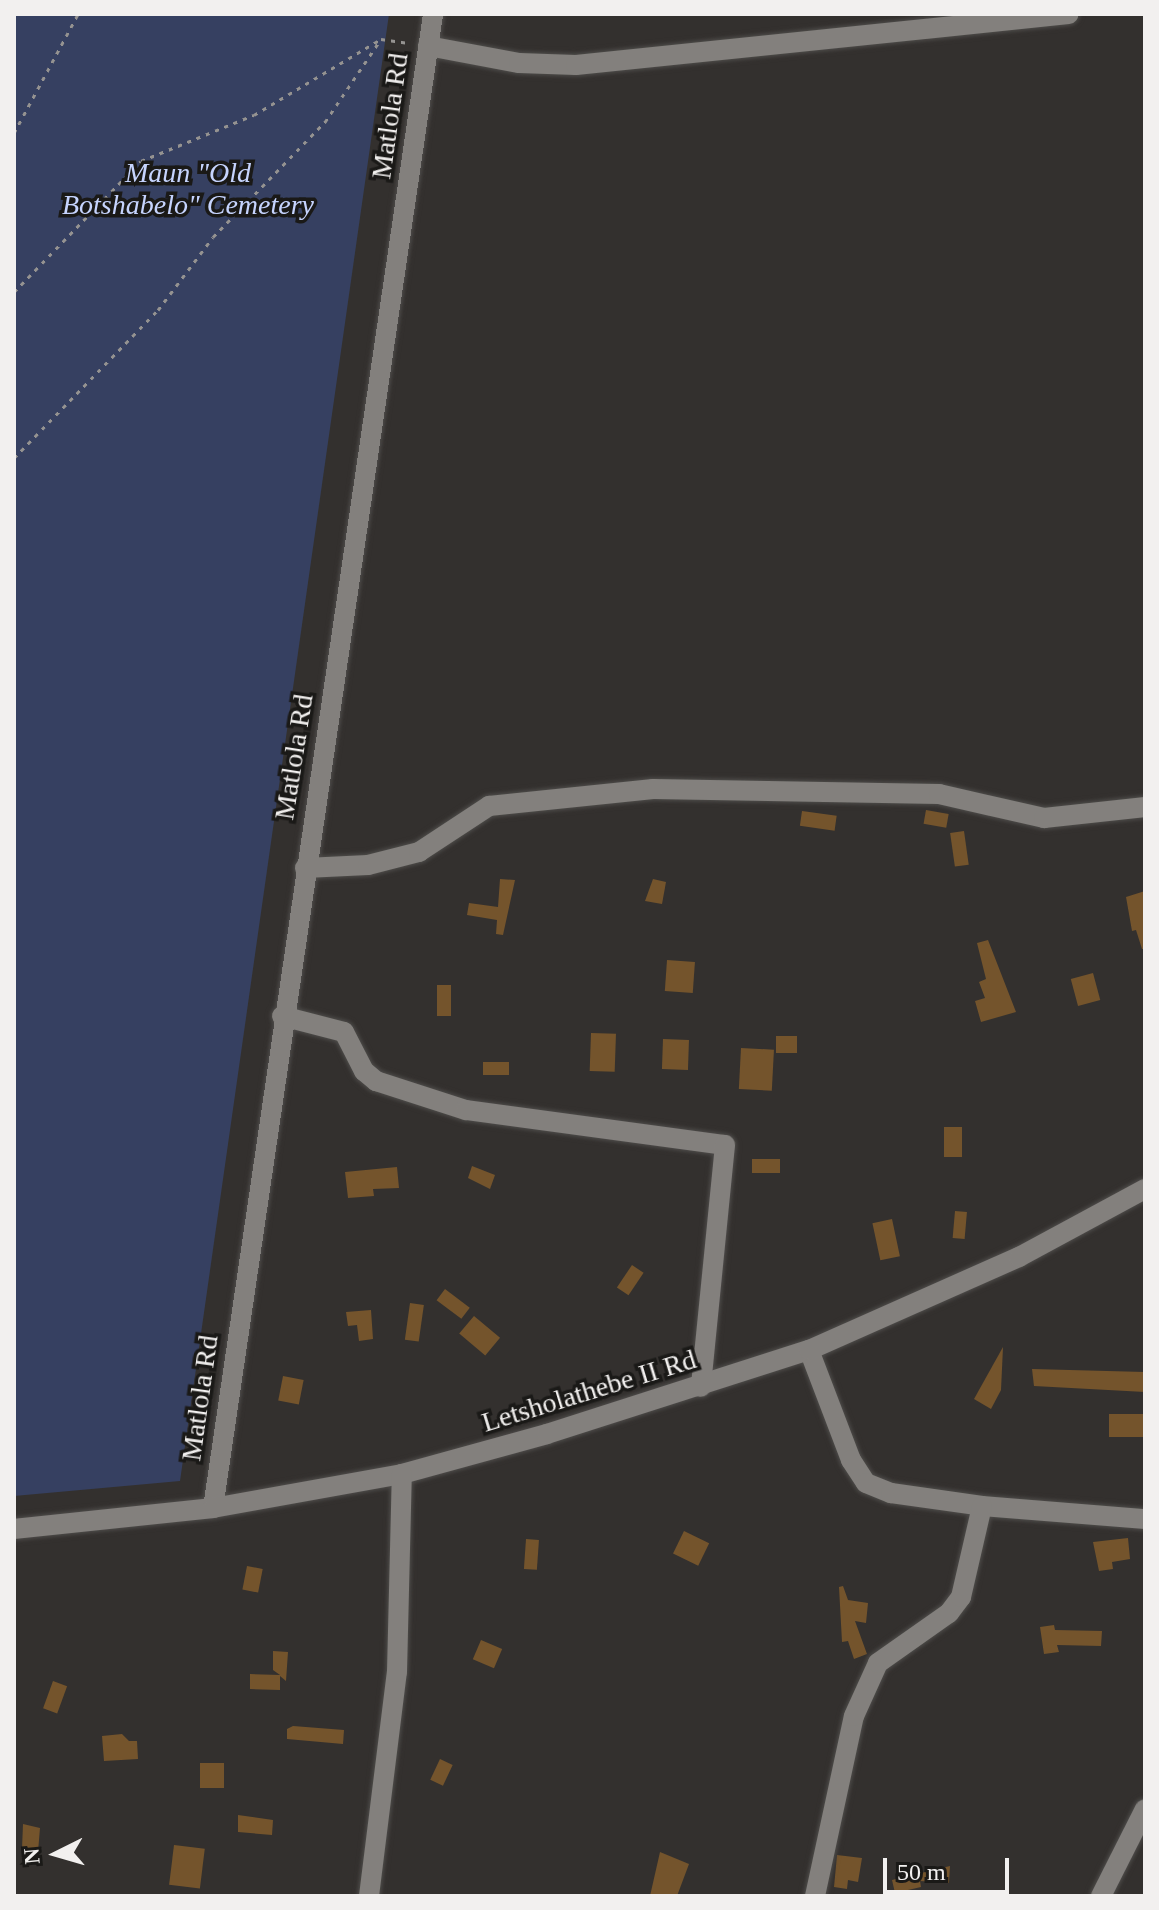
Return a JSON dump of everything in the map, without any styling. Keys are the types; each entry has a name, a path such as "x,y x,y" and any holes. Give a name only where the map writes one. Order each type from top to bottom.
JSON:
{"street":[{"name":"Matlola Rd","path":"213,1508 282,1016 433,14"},
{"path":"428,46 519,63 576,65 1068,14"},
{"path":"305,868 368,865 419,852 489,806 653,789 939,794 1044,818 1145,809"},
{"path":"282,1016 344,1032 364,1071 376,1081 466,1110 725,1145 701,1387"},
{"name":"Letsholathebe II Rd","path":"14,1529 213,1508 402,1474 701,1387 809,1350 1019,1257 1145,1189"},
{"path":"809,1350 851,1460 866,1483 891,1493 982,1506 1145,1519"},
{"path":"369,1896 397,1672 402,1474"},
{"path":"815,1896 854,1716 878,1663 949,1613 961,1597 982,1506"},
{"path":"1101,1896 1145,1809"}],"path":[{"path":"14,133 78,14"},
{"path":"14,292 141,161 254,115 381,39 428,46"},
{"path":"14,458 158,310 213,237 325,122 381,39"}],"green space":[{"name":"Maun \"Old Botshabelo\" Cemetery","path":"14,14 389,14 180,1481 14,1496"}],"building":[{"path":"926,810 949,814 946,828 924,824"},
{"path":"802,811 837,816 835,831 800,826"},
{"path":"964,831 969,865 955,867 950,833"},
{"path":"500,879 515,880 503,935 496,934 497,920 467,915 469,903 498,907"},
{"path":"653,879 666,882 662,904 645,901"},
{"path":"1145,891 1145,949 1142,949 1136,930 1132,931 1126,897"},
{"path":"988,940 1016,1012 981,1022 975,1001 985,998 979,982 986,979 977,943"},
{"path":"667,960 695,962 693,993 665,991"},
{"path":"1093,973 1100,1000 1078,1006 1071,979"},
{"path":"437,985 451,985 451,1016 437,1016"},
{"path":"591,1033 616,1034 615,1072 590,1071"},
{"path":"776,1036 797,1036 797,1053 776,1053"},
{"path":"663,1039 689,1040 688,1070 662,1069"},
{"path":"741,1048 774,1050 772,1091 739,1089"},
{"path":"483,1062 509,1062 509,1075 483,1075"},
{"path":"944,1127 962,1127 962,1157 944,1157"},
{"path":"752,1159 780,1159 780,1173 752,1173"},
{"path":"472,1166 495,1175 490,1189 468,1178"},
{"path":"397,1167 399,1188 373,1189 374,1196 348,1198 345,1172"},
{"path":"955,1211 967,1212 965,1239 953,1238"},
{"path":"892,1219 900,1256 880,1260 872,1223"},
{"path":"632,1265 644,1273 629,1295 617,1287"},
{"path":"445,1289 470,1308 461,1319 437,1300"},
{"path":"410,1303 424,1305 419,1342 405,1340"},
{"path":"371,1310 373,1339 359,1341 357,1325 348,1326 346,1312"},
{"path":"474,1316 500,1338 485,1355 459,1334"},
{"path":"1003,1347 1001,1390 991,1409 974,1399"},
{"path":"1032,1369 1145,1372 1145,1392 1034,1386"},
{"path":"283,1376 304,1380 299,1405 278,1401"},
{"path":"1109,1414 1145,1414 1145,1437 1109,1437"},
{"path":"684,1531 709,1543 698,1566 673,1553"},
{"path":"1128,1538 1130,1559 1112,1562 1113,1569 1099,1571 1093,1542"},
{"path":"526,1539 539,1540 537,1570 524,1569"},
{"path":"247,1566 263,1569 258,1593 242,1590"},
{"path":"843,1586 848,1600 868,1603 866,1623 855,1621 867,1654 854,1659 848,1641 842,1642 839,1587"},
{"path":"1054,1625 1055,1630 1102,1631 1101,1646 1057,1645 1059,1652 1044,1654 1040,1627"},
{"path":"481,1640 502,1649 494,1668 473,1659"},
{"path":"273,1651 288,1652 286,1681 280,1676 280,1690 250,1689 250,1674 280,1675 273,1670"},
{"path":"53,1681 67,1686 57,1713 43,1708"},
{"path":"293,1726 344,1730 343,1744 287,1739 287,1729"},
{"path":"122,1734 129,1741 137,1741 138,1759 104,1761 102,1736"},
{"path":"440,1759 453,1765 443,1786 430,1780"},
{"path":"200,1763 224,1763 224,1788 200,1788"},
{"path":"238,1815 273,1820 272,1835 238,1832"},
{"path":"23,1824 40,1828 38,1852 22,1849"},
{"path":"174,1845 205,1849 200,1888 169,1885"},
{"path":"660,1852 689,1864 677,1896 650,1896"},
{"path":"837,1855 862,1858 858,1882 848,1880 847,1889 834,1887"},
{"path":"950,1866 949,1883 920,1881 921,1887 895,1893 892,1880"}]}
